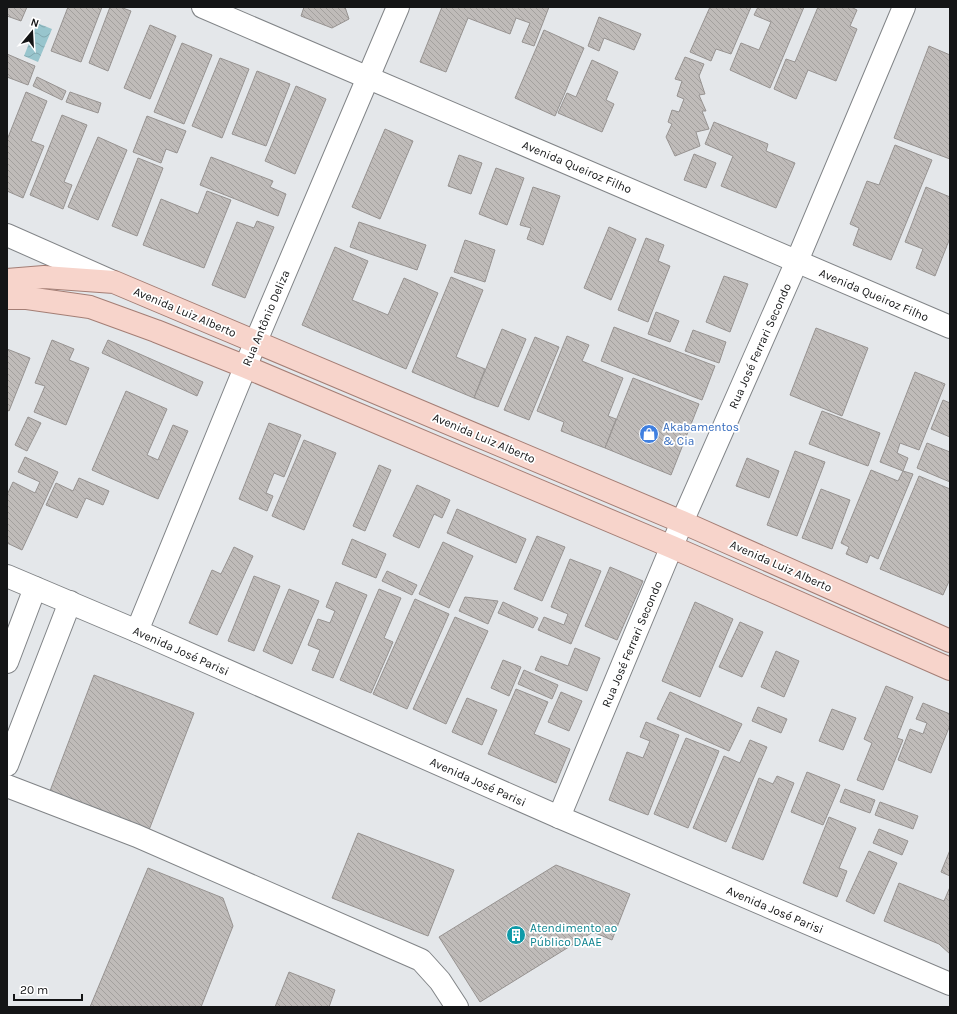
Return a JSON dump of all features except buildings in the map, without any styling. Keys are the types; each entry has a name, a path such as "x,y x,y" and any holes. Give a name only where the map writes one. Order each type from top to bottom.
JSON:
{"main road":[{"name":"Avenida Luiz Alberto","path":"7,280 44,277 114,282 682,522 950,641"},
{"path":"7,298 28,298 90,307 156,331 246,367 672,547 950,669"}],"street":[{"name":"Avenida Queiroz Filho","path":"203,7 368,76 950,327"},
{"name":"Rua Antônio Deliza","path":"137,631 256,341 398,7"},
{"name":"Rua José Ferrari Secondo","path":"559,817 682,522 797,261 904,7"},
{"path":"7,235 114,282"},
{"name":"Avenida José Parisi","path":"7,576 137,631 559,817 950,984"},
{"path":"7,662 36,588"},
{"path":"7,765 70,602"},
{"path":"7,786 137,836 421,960 440,981 456,1007"}],"water":[{"path":"37,23 52,29 38,62 24,56"}],"place":[{"name":"Akabamentos & Cia","path":"649,434"},
{"name":"Atendimento ao Público DAAE","path":"516,935"}]}
